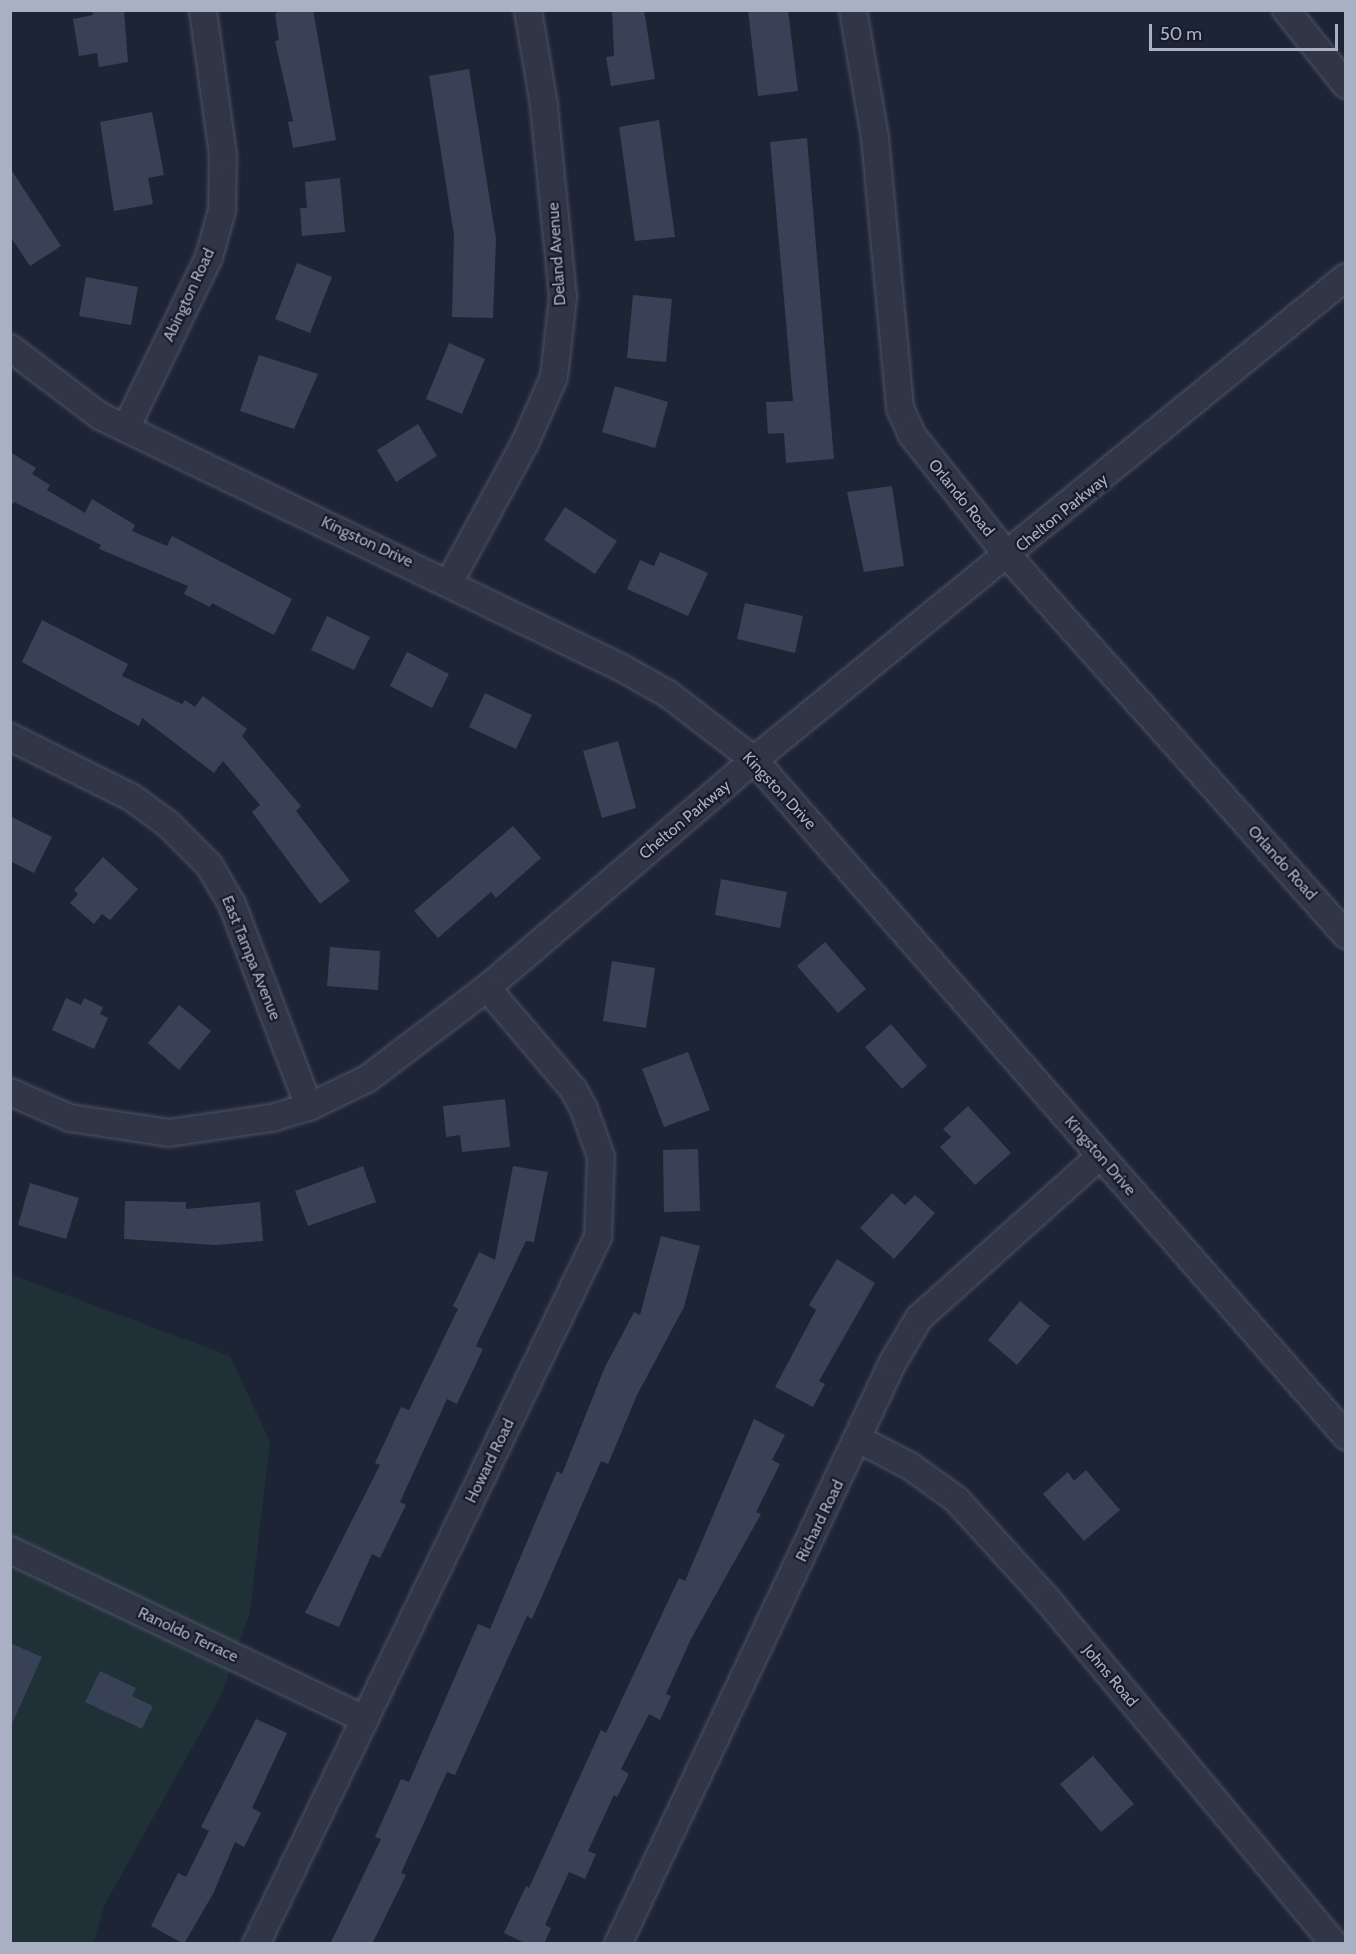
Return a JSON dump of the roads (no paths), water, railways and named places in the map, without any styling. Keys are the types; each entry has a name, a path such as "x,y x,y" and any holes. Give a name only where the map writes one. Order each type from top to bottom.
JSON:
{"street":[{"name":"Abington Road","path":"126,428 209,257 222,210 223,155 203,10"},
{"name":"Deland Avenue","path":"450,581 525,443 554,377 563,297 544,105 528,10"},
{"name":"Orlando Road","path":"853,10 875,138 900,408 932,464 1008,556 1346,935"},
{"path":"1286,10 1346,85"},
{"name":"Chelton Parkway","path":"10,1092 70,1118 169,1133 220,1129 309,1107 395,1060 487,988 754,760 1008,556 1346,278"},
{"name":"Kingston Drive","path":"10,348 52,383 126,428 450,581 668,694 754,760 1346,1436"},
{"name":"East Tampa Avenue","path":"10,738 131,797 168,824 208,866 232,904 309,1107"},
{"name":"Howard Road","path":"256,1944 598,1237 601,1157 584,1108 573,1089 487,988"},
{"name":"Richard Road","path":"618,1944 893,1362 919,1318 1100,1156"},
{"name":"Johns Road","path":"858,1439 910,1466 956,1499 1046,1598 1334,1944"},
{"name":"Ranoldo Terrace","path":"10,1550 364,1719"}]}
